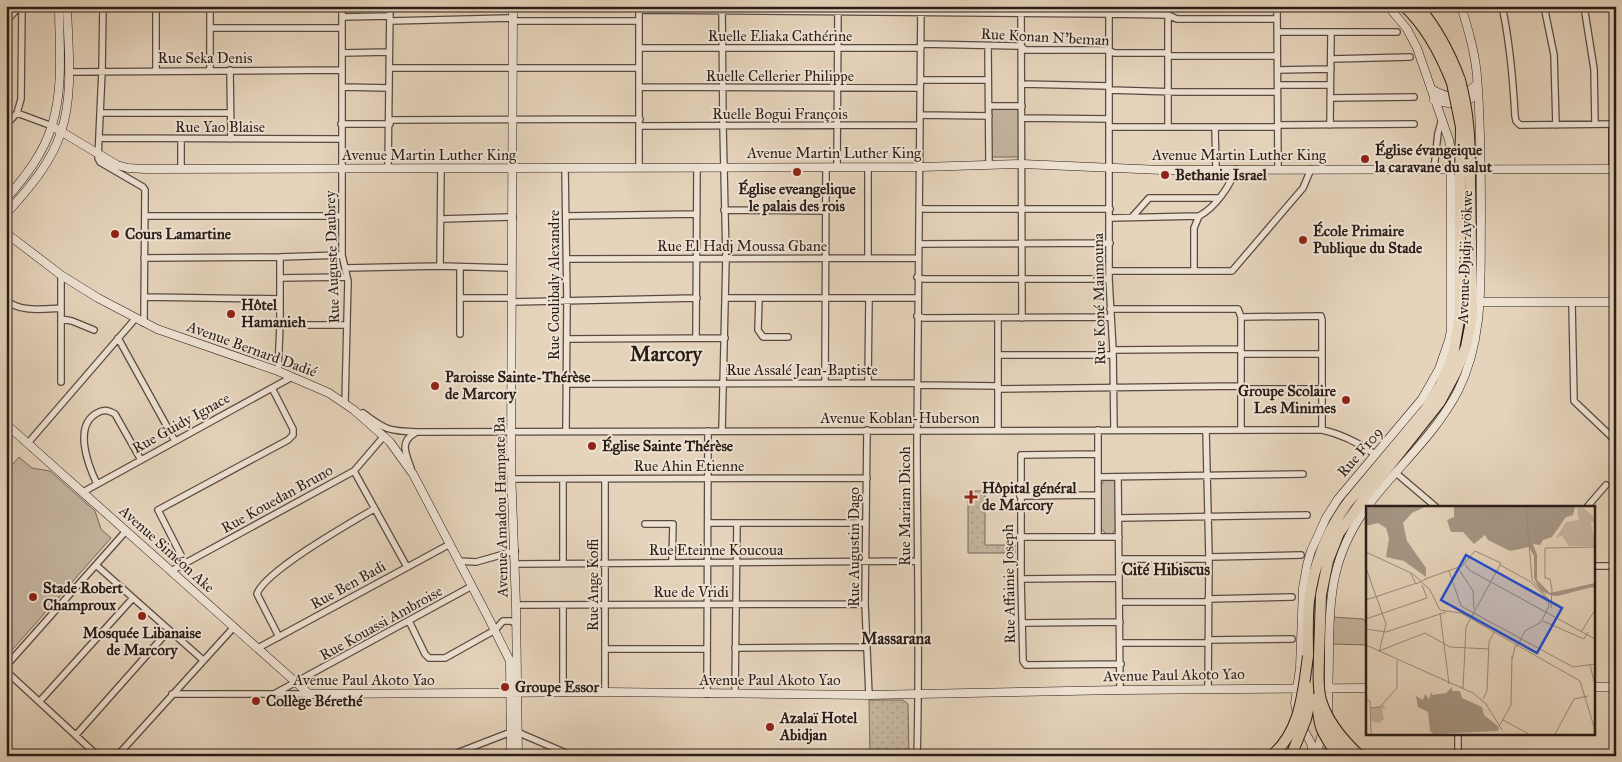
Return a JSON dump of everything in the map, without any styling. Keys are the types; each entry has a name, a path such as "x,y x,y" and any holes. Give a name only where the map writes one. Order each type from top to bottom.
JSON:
{"highway":[{"path":"1404,6 1418,21 1456,82"},
{"path":"1271,756 1282,746 1295,723 1302,701 1308,656 1309,602 1319,558 1330,530 1338,515 1349,501 1425,410 1441,384 1453,355 1460,315 1461,128 1456,82 1447,47 1418,6"},
{"path":"1360,756 1335,727 1324,708 1319,683 1321,595 1328,561 1339,533 1440,402 1455,374 1466,347 1472,316 1461,172"},
{"path":"1308,656 1313,706 1322,733 1338,756"},
{"path":"1291,756 1313,706 1319,656"},
{"path":"1284,756 1313,706"},
{"path":"1313,706 1347,756"}],"street":[{"path":"6,21 21,6"},
{"path":"6,125 17,113 21,99 21,6"},
{"path":"6,199 36,161 52,126 57,106 60,79 59,6"},
{"path":"6,214 39,175 61,132 66,105 68,72 67,6"},
{"path":"103,6 98,154 100,162 144,189 144,323"},
{"path":"156,6 156,70"},
{"path":"210,6 210,70"},
{"name":"Rue Auguste Daubrey","path":"342,6 342,255 347,277 345,404"},
{"path":"388,168 390,6"},
{"name":"Avenue Amadou Hampate Ba","path":"511,756 514,732 516,624 512,479 512,6"},
{"name":"Rue Koné Maimouna","path":"1109,6 1109,279 1114,430"},
{"path":"1277,6 1278,169"},
{"name":"Rue F109","path":"1314,753 1309,738 1298,718 1295,703 1300,668 1303,588 1311,552 1326,518 1338,499 1426,392 1439,369 1451,330 1461,172 1452,152 1423,63 1407,29 1388,6"},
{"name":"Avenue Djidji Ayökwe","path":"1368,506 1433,430 1458,391 1472,354 1476,334 1480,302 1481,168 1478,93 1473,51 1461,6"},
{"path":"1502,6 1513,77 1516,121 1520,125 1614,124 1614,169"},
{"path":"1544,6 1554,55 1556,125"},
{"path":"1584,6 1594,69 1595,124"},
{"path":"639,168 639,8 1021,10 1168,15 1177,19 1277,19"},
{"path":"722,8 726,258 722,431"},
{"path":"837,167 838,9"},
{"name":"Rue Mariam Dicoh","path":"917,756 919,693 917,298 921,167 921,9"},
{"path":"1021,10 1022,318"},
{"path":"1168,15 1168,127"},
{"path":"342,17 639,21"},
{"path":"211,28 342,28"},
{"path":"1277,32 1397,32"},
{"path":"1330,125 1331,32"},
{"name":"Ruelle Eliaka Cathérine","path":"639,48 921,46"},
{"name":"Rue Konan N'beman","path":"921,46 1021,46 1025,50 1109,50 1114,53 1168,55 1277,56"},
{"path":"988,46 989,165"},
{"path":"342,53 389,52"},
{"path":"1332,59 1410,56"},
{"path":"389,68 639,68"},
{"path":"1278,70 1331,69"},
{"path":"230,70 231,139"},
{"name":"Rue Seka Denis","path":"68,72 342,70"},
{"path":"920,80 988,80"},
{"path":"1021,84 1176,92 1277,92"},
{"path":"1278,85 1330,84"},
{"path":"1431,89 1444,95 1455,96 1468,93 1477,84"},
{"path":"342,86 389,88"},
{"name":"Ruelle Cellerier Philippe","path":"639,87 920,88"},
{"path":"1434,100 1456,105 1468,101 1478,93"},
{"path":"1330,98 1414,97"},
{"path":"989,106 1022,106"},
{"path":"17,113 52,126"},
{"path":"100,113 230,113"},
{"path":"920,116 989,116"},
{"path":"1022,118 1109,119"},
{"path":"341,124 640,119"},
{"path":"1434,169 1438,134 1442,120"},
{"path":"1109,127 1215,128 1414,124"},
{"name":"Ruelle Bogui François","path":"640,126 837,127 920,125"},
{"name":"Avenue Martin Luther King","path":"52,126 117,165 128,168 921,167 1022,164 1108,168 1434,169 1461,172 1481,168 1614,169"},
{"path":"1215,128 1216,169"},
{"name":"Rue Yao Blaise","path":"100,138 341,139"},
{"path":"181,139 181,169"},
{"path":"825,382 826,167"},
{"path":"868,167 868,258"},
{"path":"440,266 441,168"},
{"name":"Rue Coulibaly Alexandre","path":"565,168 567,259 566,431"},
{"path":"696,338 697,168"},
{"path":"1194,271 1194,228 1199,216 1219,198 1232,180 1236,169"},
{"path":"1109,270 1232,271 1302,188 1311,169"},
{"path":"1133,216 1149,198 1219,198"},
{"path":"919,207 924,209 1110,209"},
{"path":"724,210 826,211"},
{"path":"566,216 697,214"},
{"path":"145,216 342,216"},
{"path":"1110,218 1199,216"},
{"path":"441,219 512,217"},
{"name":"Avenue Bernard Dadié","path":"6,233 61,275 135,319 211,349 278,371 329,393 354,410 384,436 395,447 413,474 495,630 510,662 510,670"},
{"path":"919,244 1110,243"},
{"path":"144,258 342,255"},
{"path":"278,371 280,257"},
{"name":"Rue El Hadj Moussa Gbane","path":"567,259 918,258"},
{"path":"345,268 440,266 512,268"},
{"path":"460,267 460,334"},
{"path":"61,275 61,382"},
{"path":"280,278 347,277"},
{"path":"918,277 924,279 1109,279"},
{"path":"144,297 280,299"},
{"path":"461,298 567,301 697,298"},
{"path":"726,298 917,298"},
{"path":"759,298 758,330 760,333 763,337 788,337"},
{"path":"868,383 869,298"},
{"path":"6,299 13,306 61,308"},
{"path":"1480,302 1616,302"},
{"path":"1572,303 1574,401 1616,441"},
{"path":"1110,309 1238,309 1241,317 1241,430"},
{"path":"917,316 924,318 1110,317"},
{"path":"1241,317 1321,316 1322,430"},
{"path":"998,318 998,430"},
{"path":"61,319 72,321 94,330"},
{"path":"28,443 135,319"},
{"path":"280,325 347,325"},
{"path":"118,338 175,441"},
{"path":"567,339 724,338"},
{"path":"998,355 1112,352 1322,354"},
{"name":"Rue Guidy Ignace","path":"82,492 292,377"},
{"name":"Rue Assalé Jean-Baptiste","path":"566,384 825,382 998,388 1322,389"},
{"path":"185,563 158,510 288,440 293,435 293,429 272,388"},
{"path":"97,484 88,461 84,430 92,416 101,410 108,410 115,414 141,460"},
{"name":"Avenue Koblan-Huberson","path":"354,410 362,413 381,427 417,432 1322,430 1354,441 1376,454"},
{"name":"Avenue Siméon Ake","path":"6,424 309,694"},
{"name":"Rue Augustin Dago","path":"867,430 866,604 869,695"},
{"path":"1098,430 1098,537"},
{"path":"1206,430 1209,517 1208,689"},
{"path":"707,694 708,431"},
{"path":"413,474 404,444 410,436 417,432"},
{"name":"Rue Kouedan Bruno","path":"171,571 354,471 384,436"},
{"name":"Rue Affainie Joseph","path":"1098,454 1021,455 1020,579 1023,661 1026,665 1121,664"},
{"path":"354,471 407,567"},
{"path":"1098,477 1303,474"},
{"path":"1396,474 1435,506"},
{"path":"1118,477 1120,690"},
{"name":"Rue Ahin Etienne","path":"512,479 867,478"},
{"path":"563,479 563,563"},
{"name":"Rue Ange Koffi","path":"605,479 605,692"},
{"path":"1588,506 1606,485"},
{"path":"1020,496 1098,495"},
{"path":"279,637 256,594 260,587 270,577 310,548 374,509"},
{"name":"Avenue Djidji Ayökwe","path":"1314,753 1328,715 1329,604 1336,570 1350,534 1366,509"},
{"path":"1119,518 1307,515"},
{"path":"708,523 866,523"},
{"path":"735,693 738,523"},
{"path":"645,524 672,524 672,563"},
{"path":"6,666 126,531"},
{"path":"1020,537 1119,536"},
{"name":"Rue Ben Badi","path":"258,648 450,544"},
{"path":"459,562 476,562 515,551"},
{"path":"1119,560 1301,555"},
{"name":"Rue Eteinne Koucoua","path":"515,564 918,561"},
{"path":"96,565 203,660"},
{"path":"1594,566 1616,566"},
{"path":"1020,579 1119,578"},
{"name":"Rue Kouassi Ambroise","path":"274,694 472,586"},
{"path":"1120,602 1292,597"},
{"path":"40,702 133,598"},
{"name":"Rue de Vridi","path":"516,605 866,604"},
{"path":"563,605 563,693"},
{"path":"409,621 425,654 429,658 445,658 495,630 503,621 511,621 516,624"},
{"path":"1022,623 1120,622"},
{"path":"117,756 234,627"},
{"path":"76,735 169,630"},
{"path":"1121,643 1292,639"},
{"path":"735,648 867,647"},
{"path":"605,649 706,649"},
{"path":"1300,668 1306,674 1311,675 1316,674 1329,665"},
{"name":"Avenue Amadou Hampate Ba","path":"510,670 514,692"},
{"path":"6,671 98,756"},
{"name":"Avenue Paul Akoto Yao","path":"172,694 605,692 869,695 1297,687 1366,688"},
{"path":"1594,687 1616,687"},
{"path":"1295,703 1304,696 1314,695 1328,700"},
{"path":"449,756 514,732 573,756"},
{"name":"Avenue Amadou Hampate Ba","path":"514,732 518,756"},
{"path":"1458,734 1458,756"},
{"path":"1314,753 1328,756"}],"shaded area":[{"path":"991,109 1019,109 1019,157 991,157"},
{"name":"Stade Robert Champroux","path":"19,457 32,468 50,471 95,511 101,529 111,538 6,657 6,472"},
{"path":"1106,479 1116,482 1116,528 1111,534 1104,532 1101,528 1101,485"},
{"path":"968,491 985,491 985,545 1015,545 1015,553 968,553"},
{"path":"1332,617 1363,619 1366,623 1366,645 1331,644"},
{"path":"869,700 903,700 908,704 909,756 870,756"}],"place":[{"name":"Église évangeique la caravane du salut","path":"1365,159"},
{"name":"Église eveangelique le palais des rois","path":"797,172"},
{"name":"Bethanie Israel","path":"1165,175"},
{"name":"Cours Lamartine","path":"115,234"},
{"name":"École Primaire Publique du Stade","path":"1303,240"},
{"name":"Hôtel Hamanieh","path":"231,314"},
{"name":"Paroisse Sainte-Thérèse de Marcory","path":"435,386"},
{"name":"Groupe Scolaire Les Minimes","path":"1346,400"},
{"name":"Église Sainte Thérèse","path":"592,446"},
{"name":"Hôpital général de Marcory","path":"971,497"},
{"name":"Stade Robert Champroux","path":"33,597"},
{"name":"Mosquée Libanaise de Marcory","path":"142,616"},
{"name":"Groupe Essor","path":"505,687"},
{"name":"Collège Bérethé","path":"256,701"},
{"name":"Azalaï Hotel Abidjan","path":"770,727"}],"district":[{"name":"Marcory","path":"666,354"},
{"name":"Cité Hibiscus","path":"1166,569"},
{"name":"Massarana","path":"896,638"}]}
